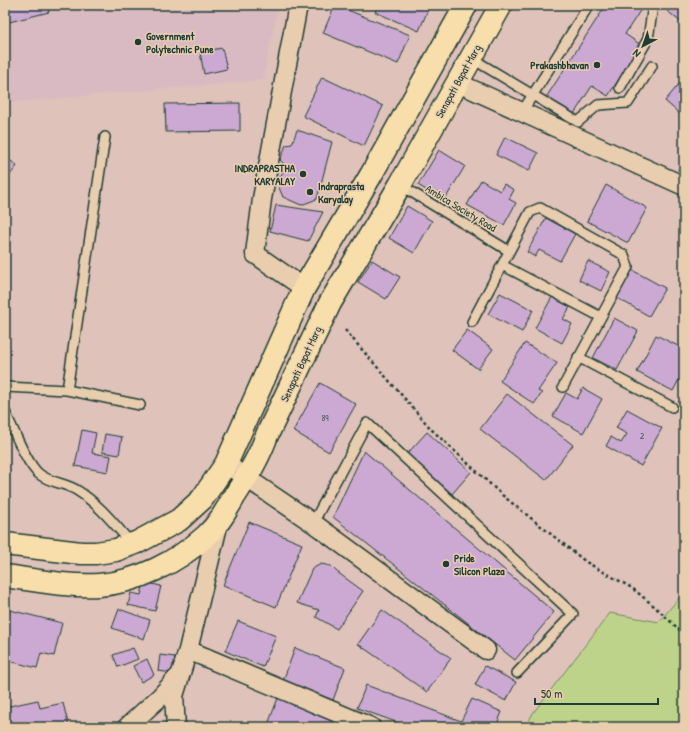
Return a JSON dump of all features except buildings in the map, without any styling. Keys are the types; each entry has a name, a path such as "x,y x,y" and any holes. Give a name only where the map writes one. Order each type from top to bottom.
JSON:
{"main road":[{"path":"5,544 81,553 103,552 132,544 160,531 179,520 202,499 226,464 304,288 371,175 466,5"},
{"name":"Senapati Bapat Marg","path":"5,576 79,585 100,585 124,581 151,572 176,559 206,536 219,522 260,455 267,435 330,303 400,185 501,5"}],"street":[{"path":"298,5 262,199 255,254 304,288"},
{"path":"458,83 684,186"},
{"path":"226,464 312,523 486,650"},
{"path":"176,727 174,696 188,650 219,522"},
{"path":"188,650 339,721 371,727"},
{"path":"126,727 160,697 180,675"}],"lane":[{"path":"522,112 588,5"},
{"path":"620,88 648,39 653,5"},
{"path":"471,58 578,122 598,105 628,103 652,66"},
{"path":"67,390 105,137"},
{"name":"Ambica Society Road","path":"400,185 509,251"},
{"path":"472,322 530,212 540,208 624,255 628,267 578,357 564,387"},
{"path":"502,265 601,317"},
{"path":"578,357 672,407"},
{"path":"5,387 67,390 140,405"},
{"path":"5,412 30,463 38,473 46,478 77,490 95,503 132,544"},
{"path":"312,523 367,423 573,614 518,674"}],"path":[{"path":"345,330 432,430 502,495 586,562 632,588 684,634"}],"shaded area":[{"name":"Government Polytechnic Pune","path":"5,5 278,5 263,80 5,103"}],"green space":[{"path":"684,592 684,727 526,727 533,713 610,613 659,622"}],"place":[{"name":"Government Polytechnic Pune","path":"138,42"},
{"name":"Prakashbhavan","path":"597,65"},
{"name":"INDRAPRASTHA KARYALAY","path":"303,174"},
{"name":"Indraprasta Karyalay","path":"310,192"},
{"name":"Pride Silicon Plaza","path":"446,564"}]}
